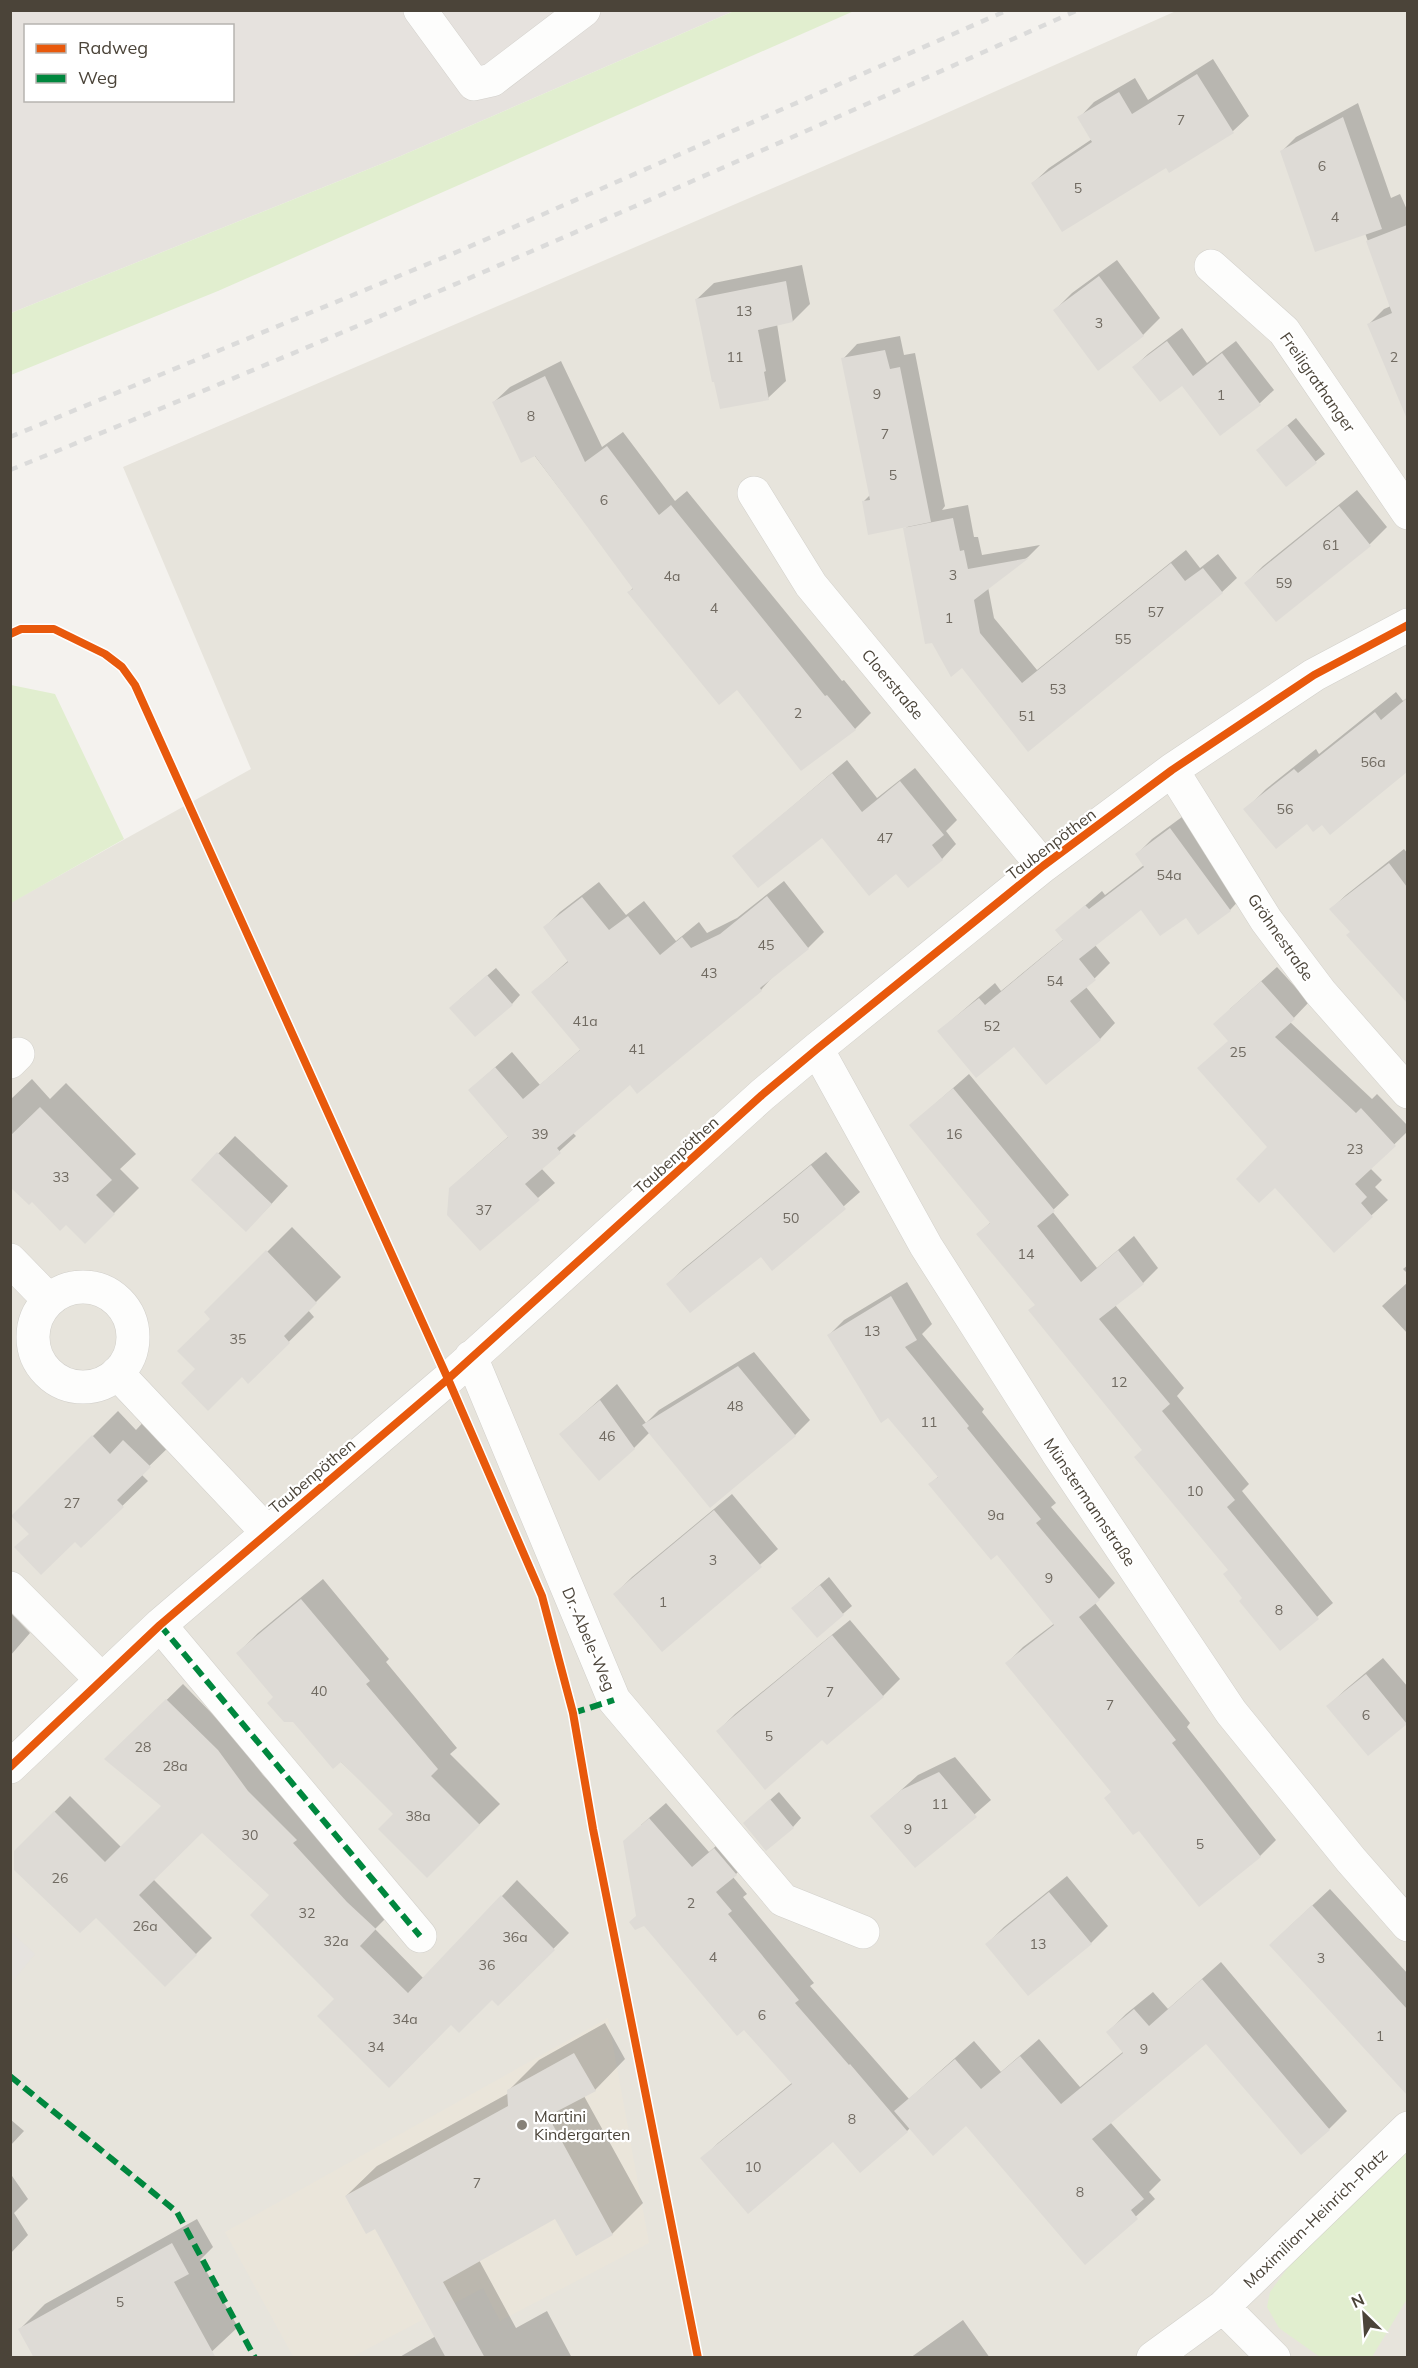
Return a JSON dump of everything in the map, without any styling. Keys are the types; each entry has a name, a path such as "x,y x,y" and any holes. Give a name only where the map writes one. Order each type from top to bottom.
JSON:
{"street":[{"path":"420,10 474,84 492,80 584,10"},
{"name":"Freiligrathanger","path":"1211,266 1284,331 1407,513"},
{"name":"Cloerstraße","path":"754,493 811,585 1043,866"},
{"name":"Taubenpöthen","path":"10,1767 160,1625 471,1357 817,1049 1043,866 1172,770 1314,675 1407,625"},
{"name":"Gröhnestraße","path":"1172,770 1266,920 1321,993 1407,1092"},
{"name":"Münstermannstraße","path":"817,1049 926,1246 1057,1452 1232,1712 1351,1860 1407,1925"},
{"path":"10,1260 49,1300"},
{"path":"85,1287 103,1291 117,1300 128,1314 133,1330 132,1347 126,1363 117,1373 100,1385 82,1388 65,1385 50,1376 39,1362 33,1346 33,1328 39,1311 49,1300 67,1289 85,1287"},
{"name":"Dr.-Abele-Weg","path":"471,1357 614,1700 783,1900 863,1932"},
{"path":"117,1373 267,1532"},
{"path":"10,1588 102,1680"},
{"path":"160,1625 420,1936"},
{"name":"Maximilian-Heinrich-Platz","path":"1153,2358 1223,2307 1407,2128"},
{"path":"1223,2307 1275,2358"}],"shaded area":[{"path":"11,11 734,11 396,158 11,313"},
{"path":"1176,11 1407,11 1407,2357 11,2357 10,903 251,769 123,467 922,124"},
{"path":"11,1932 35,1954 11,1983"},
{"name":"Martini Kindergarten","path":"608,2018 649,2243 500,2321 483,2288 352,2357 294,2358 225,2232"}],"green space":[{"path":"734,11 854,11 218,291 11,375 11,313 396,158"},
{"path":"11,685 55,694 124,839 11,903"},
{"path":"1407,2152 1407,2299 1372,2357 1320,2357 1279,2328 1267,2307 1270,2292 1294,2259"}],"building":[{"path":"1197,74 1234,133 1169,173 1166,168 1062,232 1031,183 1092,142 1077,117 1119,92 1132,114"},
{"path":"1343,117 1382,229 1315,252 1280,151"},
{"path":"1407,225 1407,419 1367,324 1392,313 1366,241"},
{"path":"1099,276 1144,336 1098,371 1053,310"},
{"path":"786,281 793,322 758,330 769,400 720,409 714,382 712,382 695,299"},
{"path":"1167,341 1193,376 1222,353 1261,405 1220,436 1182,386 1160,402 1132,367"},
{"path":"885,350 890,369 900,367 931,522 868,535 862,501 870,500 841,358"},
{"path":"545,376 585,462 607,446 659,515 671,505 825,696 827,695 856,730 801,771 737,690 719,705 627,592 633,589 535,456 521,463 492,402"},
{"path":"1287,425 1317,463 1286,487 1256,450"},
{"path":"1339,506 1371,546 1276,622 1244,583"},
{"path":"953,518 960,551 964,550 968,569 1029,558 974,600 980,633 1022,683 1171,563 1185,581 1203,568 1223,593 1028,752 962,668 951,677 932,643 925,644 903,528"},
{"path":"1407,698 1407,772 1330,835 1322,825 1313,832 1307,824 1276,849 1243,809 1294,769 1298,773 1375,712 1381,720"},
{"path":"832,773 862,812 900,781 944,835 932,845 943,860 908,888 896,874 869,896 822,838 758,888 732,856"},
{"path":"1170,828 1231,911 1198,935 1186,918 1160,936 1141,910 1079,959 1096,980 1070,1001 1101,1040 1046,1085 1014,1047 976,1078 937,1031 979,998 985,1005 1063,940 1055,930 1085,905 1089,909 1144,867 1135,854"},
{"path":"1389,863 1407,887 1407,1003 1346,935 1350,932 1329,909"},
{"path":"767,896 809,949 760,988 762,991 637,1094 630,1085 557,1148 561,1153 525,1184 540,1200 480,1251 447,1215 449,1188 508,1137 468,1090 495,1067 523,1099 580,1050 531,992 568,962 543,927 582,897 609,930 628,916 660,955 682,937 691,948 720,934"},
{"path":"487,975 513,1005 475,1037 449,1008"},
{"path":"1261,981 1295,1019 1275,1037 1356,1113 1361,1108 1396,1146 1355,1184 1367,1197 1361,1203 1373,1217 1334,1253 1275,1188 1259,1203 1236,1179 1267,1147 1197,1068 1228,1041 1213,1024"},
{"path":"953,1088 1055,1211 1037,1226 1081,1282 1118,1250 1144,1284 1099,1319 1170,1404 1162,1411 1235,1500 1227,1507 1319,1619 1280,1651 1239,1601 1242,1598 1223,1574 1228,1570 1134,1457 1142,1450 1028,1310 1035,1305 976,1234 990,1223 909,1125"},
{"path":"40,1107 112,1180 96,1195 115,1214 85,1244 66,1225 60,1231 32,1202 29,1205 10,1187 10,1136"},
{"path":"217,1152 272,1204 246,1232 191,1180"},
{"path":"811,1165 846,1209 772,1271 761,1257 690,1313 666,1284"},
{"path":"266,1250 317,1303 284,1336 290,1343 248,1384 242,1377 208,1411 181,1383 195,1369 177,1351 210,1319 204,1312"},
{"path":"891,1296 917,1340 905,1347 1041,1519 1036,1523 1100,1600 1079,1617 1176,1740 1172,1743 1261,1857 1199,1907 1139,1831 1133,1835 1104,1798 1111,1792 1005,1663 1054,1625 997,1555 991,1560 928,1484 938,1477 888,1418 881,1423 827,1335"},
{"path":"738,1366 796,1436 710,1508 642,1425"},
{"path":"600,1400 635,1449 599,1481 559,1434"},
{"path":"92,1435 110,1454 123,1440 151,1467 117,1500 124,1507 81,1548 75,1542 41,1575 14,1547 29,1534 11,1516"},
{"path":"714,1510 762,1567 662,1652 613,1594"},
{"path":"820,1585 844,1615 817,1638 791,1608"},
{"path":"301,1599 370,1681 366,1684 438,1769 431,1776 480,1825 427,1878 378,1829 393,1814 341,1762 333,1769 293,1722 284,1722 267,1703 273,1697 236,1653"},
{"path":"832,1635 884,1697 827,1745 822,1740 765,1790 716,1731"},
{"path":"1366,1674 1407,1724 1368,1756 1326,1706"},
{"path":"166,1699 218,1750 248,1791 297,1840 293,1843 347,1902 376,1929 360,1946 408,1993 501,1895 555,1950 498,2006 492,2000 459,2033 451,2025 389,2088 317,2016 334,1999 250,1915 269,1895 202,1833 139,1895 197,1955 165,1987 96,1918 80,1933 14,1870 14,1851 54,1811 105,1862 161,1806 104,1759"},
{"path":"939,1772 977,1817 915,1868 870,1816 901,1790"},
{"path":"770,1799 794,1828 766,1851 743,1823"},
{"path":"649,1818 692,1867 714,1848 737,1875 716,1892 732,1911 728,1914 799,2000 795,2003 908,2132 860,2173 833,2142 748,2214 700,2158 792,2084 744,2030 737,2036 644,1926 635,1930 629,1922 636,1916 623,1841"},
{"path":"1049,1892 1092,1944 1028,1996 985,1944"},
{"path":"1312,1905 1407,2009 1407,2095 1269,1945"},
{"path":"1202,1979 1330,2130 1301,2155 1206,2044 1092,2139 1144,2199 1131,2210 1138,2219 1085,2265 966,2126 933,2156 894,2111 955,2059 981,2089 1020,2056 1061,2104 1123,2053 1106,2032 1134,2009 1149,2026"},
{"path":"574,2053 596,2091 548,2116 613,2235 576,2256 555,2219 443,2282 485,2358 446,2358 375,2229 366,2234 345,2196 508,2106 507,2090"},
{"path":"172,2243 189,2274 174,2282 216,2358 34,2358 18,2329"}],"railway":[{"path":"10,437 464,249 1008,10"},
{"path":"10,470 413,302 1078,10"}],"marked path":[{"path":"160,1625 420,1936"},
{"path":"573,1713 614,1700"},
{"path":"10,2076 177,2212 255,2358"}],"cycle path":[{"path":"10,1767 160,1625 448,1379 762,1095 817,1049 1043,866 1172,770 1314,675 1408,625"},
{"path":"10,634 21,629 54,629 105,654 122,667 135,685 448,1379 542,1596 573,1713 593,1829 698,2358"}],"place":[{"name":"Martini Kindergarten","path":"522,2125"}]}
